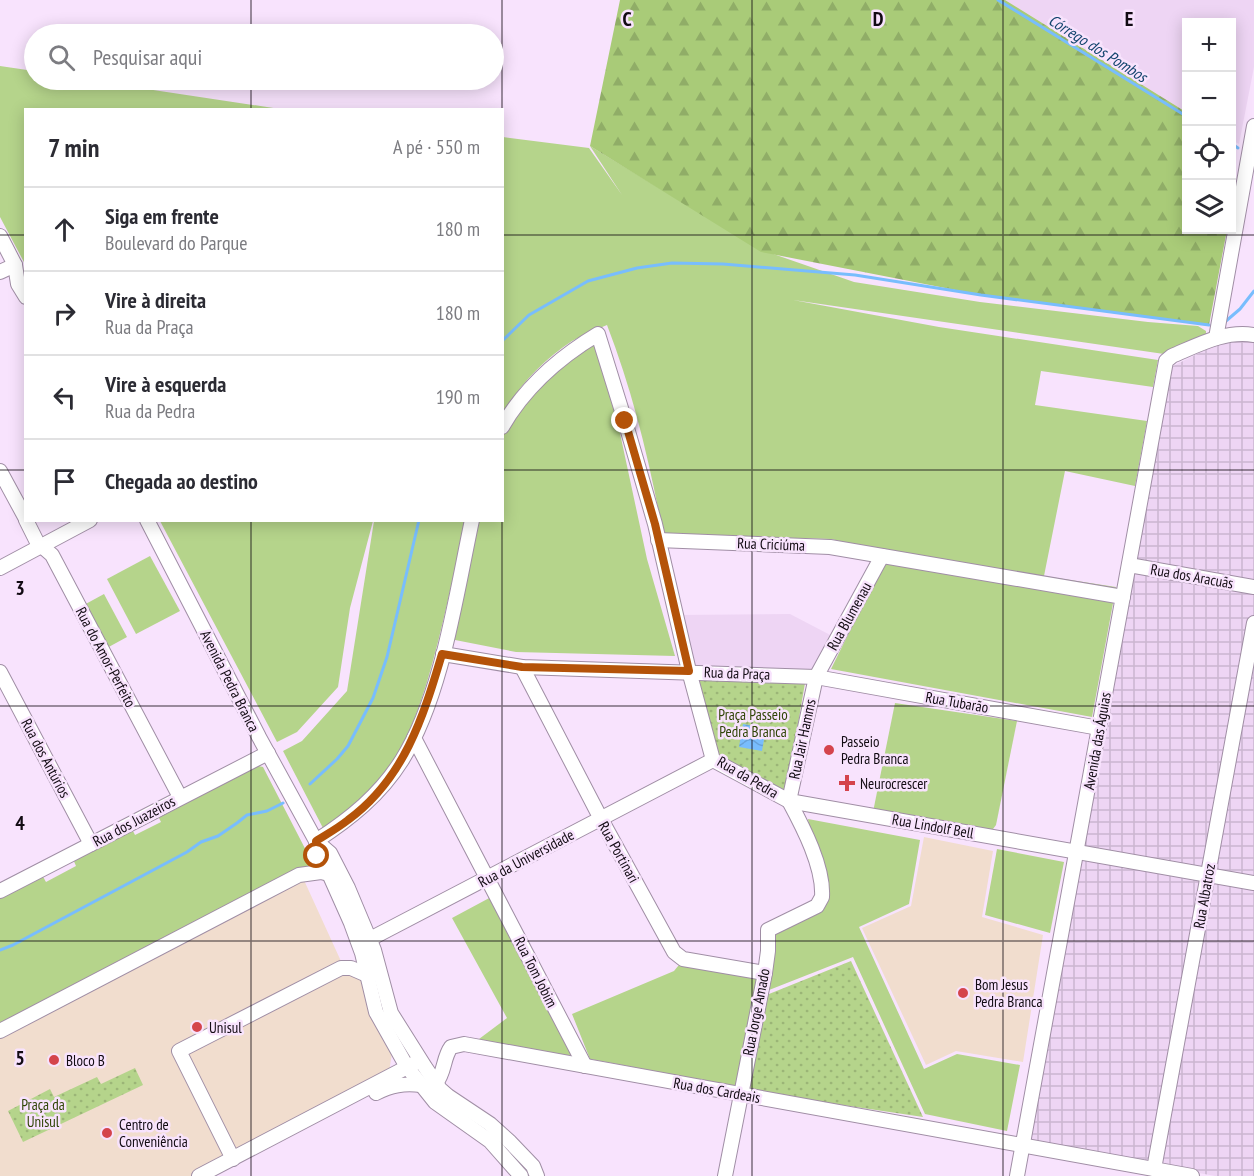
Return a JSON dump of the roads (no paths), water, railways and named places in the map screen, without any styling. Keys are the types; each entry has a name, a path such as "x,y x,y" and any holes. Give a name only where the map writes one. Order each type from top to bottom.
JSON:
{"street":[{"path":"1254,126 1216,338 1237,334 1254,335"},
{"path":"0,236 15,265 18,284 24,294"},
{"path":"0,272 15,265"},
{"path":"15,265 24,273"},
{"name":"Rua da Pedra","path":"504,424 514,407 536,381 576,347 598,334 658,540 713,760 789,801"},
{"name":"Avenida das Águias","path":"1017,1176 1166,361 1172,356 1216,338"},
{"name":"Rua do Amor-Perfeito","path":"0,471 24,516"},
{"name":"Rua do Amor-Perfeito","path":"27,522 41,546 52,555 180,797"},
{"path":"0,568 86,522"},
{"name":"Avenida Pedra Branca","path":"148,522 316,841 362,953 379,1018 421,1085 444,1109 490,1141 521,1176"},
{"path":"308,873 316,864 316,841 348,820 374,796 401,761 414,738 442,654 472,522"},
{"name":"Rua Criciúma","path":"658,540 821,546 1123,597"},
{"name":"Rua Blumenau","path":"816,677 882,556"},
{"name":"Rua dos Aracuãs","path":"1129,565 1254,587"},
{"name":"Rua Albatroz","path":"1154,1169 1254,623"},
{"name":"Rua da Praça","path":"442,654 522,667 816,677"},
{"name":"Rua Portinari","path":"522,667 601,819 674,952 683,959 765,973"},
{"name":"Rua dos Antúrios","path":"0,672 91,844"},
{"name":"Rua Tubarão","path":"816,677 1099,728"},
{"name":"Rua Jair Hamms","path":"789,801 816,677"},
{"name":"Rua Tom Jobim","path":"414,738 585,1066"},
{"name":"Rua dos Juazeiros","path":"2,886 91,844 268,753"},
{"name":"Rua da Universidade","path":"370,939 713,760"},
{"name":"Rua Lindolf Bell","path":"789,801 1254,883"},
{"name":"Rua Jorge Amado","path":"725,1176 765,973 768,930 817,906 822,897 821,881 812,853 802,825 789,801"},
{"name":"Avenida Pedra Branca","path":"316,841 330,853 348,888 370,939 391,1013 436,1083 448,1096 501,1133 533,1166 537,1176"},
{"path":"0,1031 299,875 321,872 329,874"},
{"path":"233,1159 179,1051 341,968 351,968 367,975"},
{"name":"Rua dos Cardeais","path":"436,1083 444,1071 448,1052 451,1047 458,1044 1192,1176"},
{"path":"199,1176 421,1060"},
{"path":"214,1176 389,1086 421,1085"}],"water":[{"path":"743,724 766,728 762,751 739,747"}],"waterway":[{"name":"Córrego dos Pombos","path":"998,0 1182,114"},
{"path":"504,339 529,315 588,281 637,268 672,263 723,264 855,275 981,295 1209,325"},
{"path":"1226,321 1240,309 1254,291"},
{"path":"310,784 348,746 373,698 387,657 419,522"},
{"path":"0,950 187,852 201,842 218,836 247,815 267,811 283,803"}],"place":[{"name":"Passeio Pedra Branca","path":"829,750"},
{"name":"Neurocrescer","path":"847,783"},
{"name":"Bom Jesus Pedra Branca","path":"963,993"},
{"name":"Unisul","path":"197,1027"},
{"name":"Bloco B","path":"54,1060"},
{"name":"Centro de Conveniência","path":"107,1133"}],"park label":[{"name":"Praça Passeio Pedra Branca","path":"753,722"},
{"name":"Praça da Unisul","path":"43,1112"}]}
